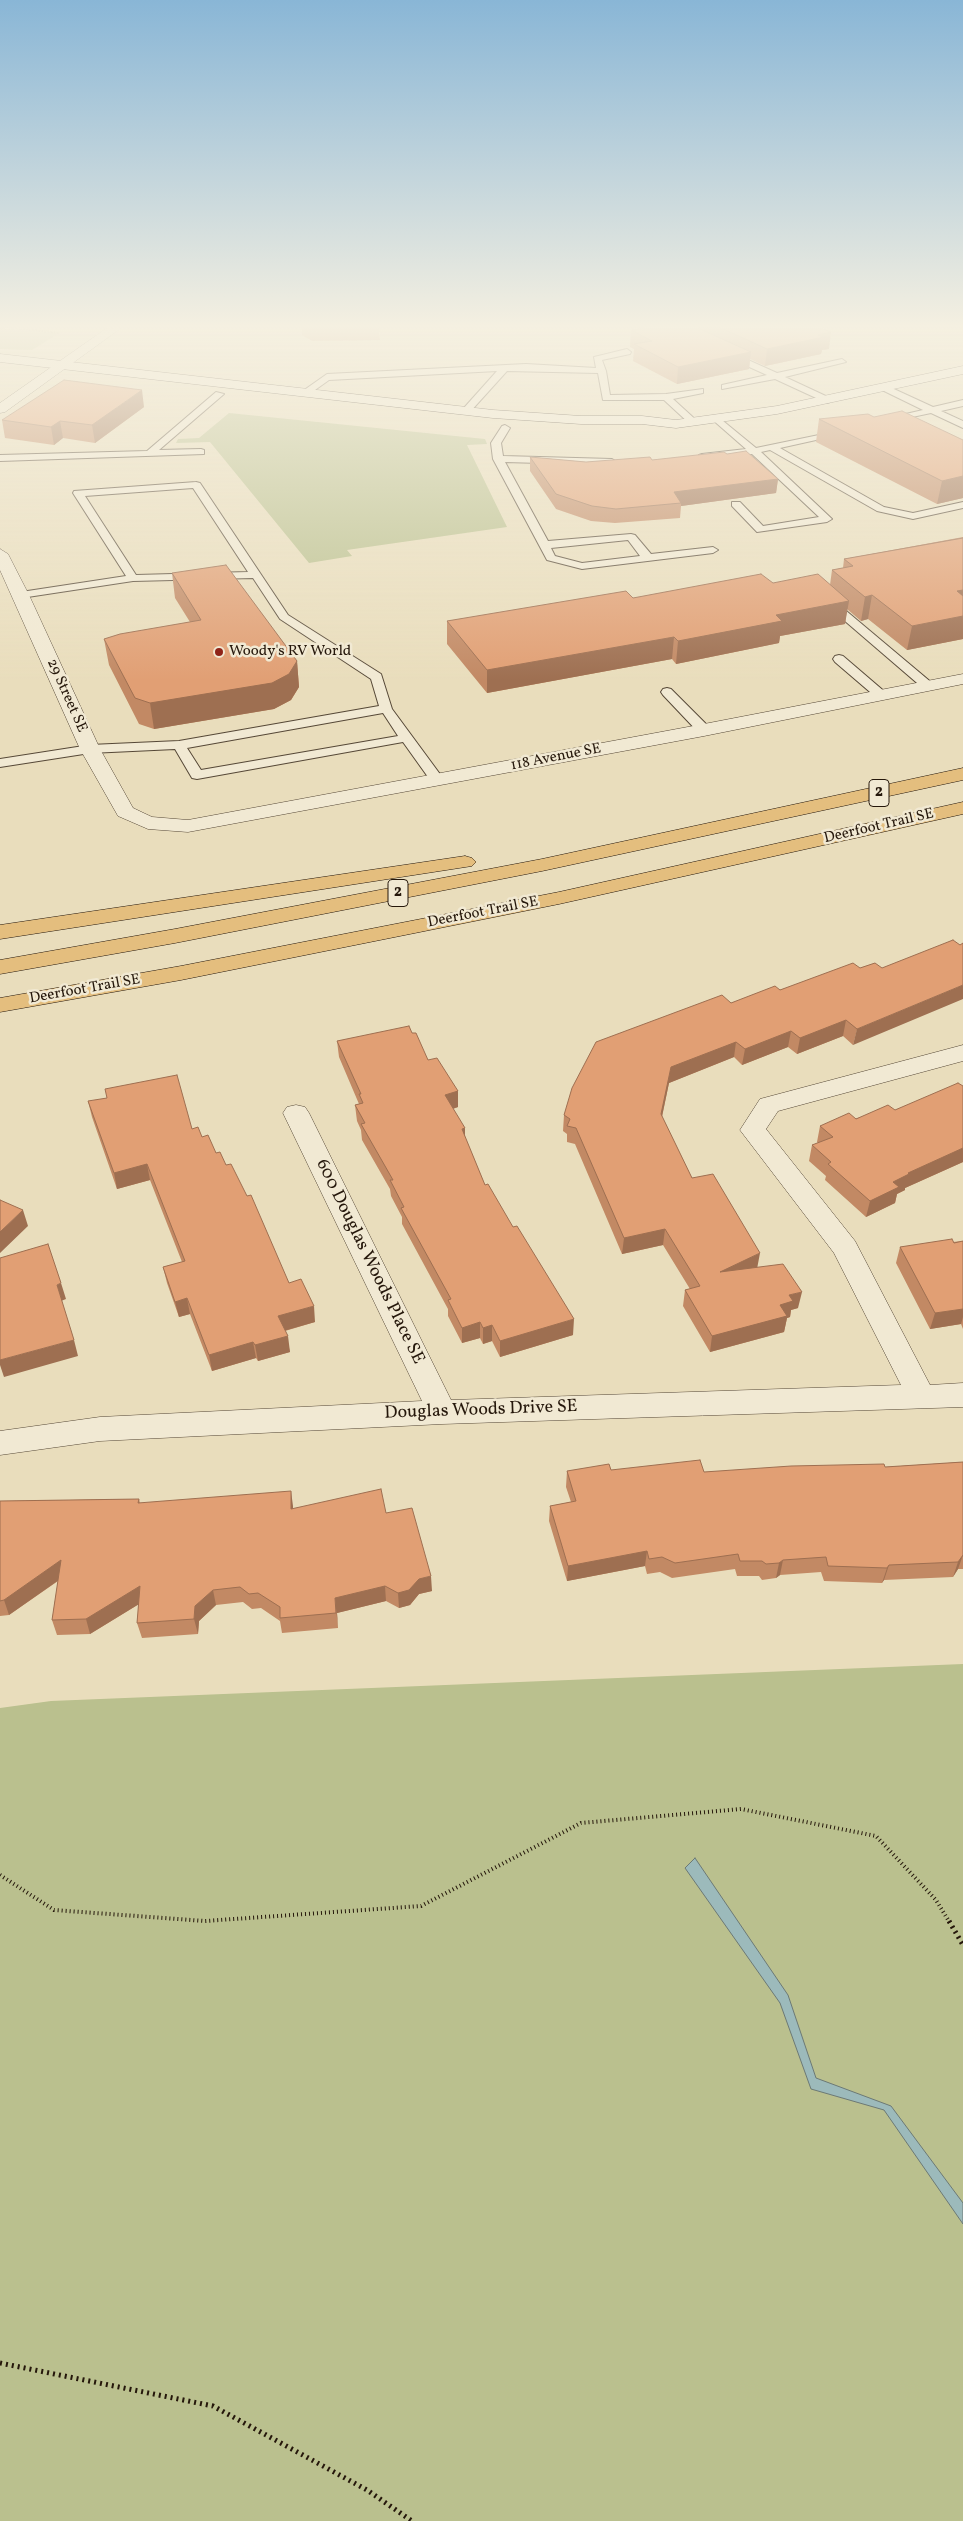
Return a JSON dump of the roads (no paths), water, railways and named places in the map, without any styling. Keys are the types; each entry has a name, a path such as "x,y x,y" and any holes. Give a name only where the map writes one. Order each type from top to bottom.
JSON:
{"highway":[{"name":"Deerfoot Trail SE","path":"0,967 175,936 523,868 963,774"},
{"name":"Deerfoot Trail SE","path":"0,1005 181,972 558,898 963,808"},
{"path":"0,932 795,811"},
{"path":"0,1022 181,972"}],"street":[{"name":"29 Street SE","path":"0,554 21,595 90,749 125,812 148,823"},
{"name":"118 Avenue SE","path":"148,823 188,826 438,781 963,679"},
{"path":"921,1396 845,1248 753,1130 769,1105 963,1053"},
{"name":"600 Douglas Woods Place SE","path":"296,1113 442,1412"},
{"name":"Douglas Woods Drive SE","path":"0,1442 100,1429 442,1412 963,1395"}],"lane":[{"path":"149,454 159,446"},
{"path":"496,446 498,458 551,558 564,563 582,566 714,550"},
{"path":"736,504 761,530 827,519 748,446"},
{"path":"690,458 754,451 783,446"},
{"path":"773,448 881,509 913,516 963,505"},
{"path":"0,458 201,452"},
{"path":"498,458 612,462"},
{"path":"133,578 78,493 196,485 284,617 377,677 386,709 438,781"},
{"path":"544,545 631,537 649,559"},
{"path":"21,595 133,578 256,575"},
{"path":"820,596 928,686"},
{"path":"839,659 881,695"},
{"path":"667,692 704,730"},
{"path":"0,763 90,749 179,745 386,709"},
{"path":"179,745 197,775 406,738"}],"water":[{"path":"695,1858 788,1995 816,2078 891,2106 963,2203 963,2224 884,2110 811,2089 780,2003 685,1868"}],"place":[{"name":"Woody's RV World","path":"219,652"}]}
